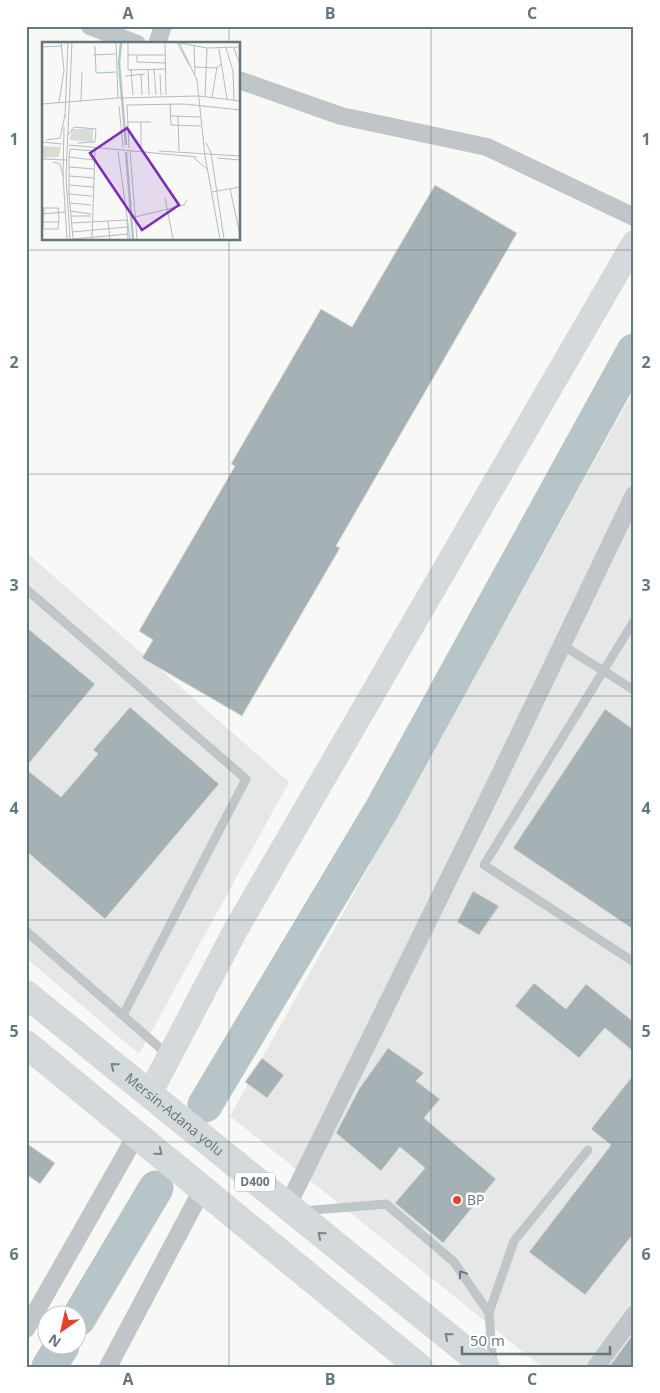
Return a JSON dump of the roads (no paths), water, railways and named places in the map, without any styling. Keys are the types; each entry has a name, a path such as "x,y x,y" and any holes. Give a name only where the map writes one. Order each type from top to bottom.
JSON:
{"highway":[{"name":"Mersin-Adana yolu","path":"26,994 486,1367"},
{"name":"D400","path":"26,1044 419,1367"},
{"path":"213,1196 358,1322 402,1367"}],"street":[{"path":"90,26 132,42"},
{"path":"157,42 163,26"},
{"path":"240,80 342,116 487,147 634,217"},
{"path":"149,1094 235,932 634,243"},
{"path":"290,1209 634,495"},
{"path":"26,1330 137,1134"},
{"path":"108,1367 213,1196"},
{"path":"596,1367 634,1315"}],"lane":[{"path":"26,588 246,779 123,1015"},
{"path":"634,620 484,865 634,962"},
{"path":"562,644 604,669 634,690"},
{"path":"26,931 170,1055"},
{"path":"493,1367 489,1314 514,1241 588,1150"},
{"path":"290,1209 386,1204 454,1262 489,1314"}],"waterway":[{"path":"205,1105 382,809 634,351"},
{"path":"86,1306 156,1188"},
{"path":"49,1367 56,1356"}],"place":[{"name":"BP","path":"457,1200"}]}
